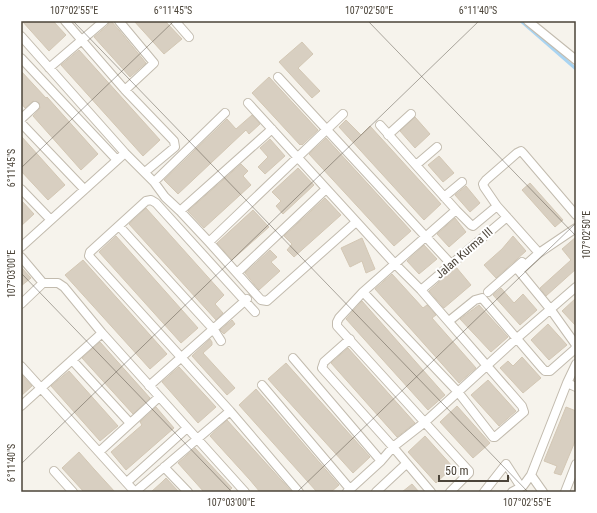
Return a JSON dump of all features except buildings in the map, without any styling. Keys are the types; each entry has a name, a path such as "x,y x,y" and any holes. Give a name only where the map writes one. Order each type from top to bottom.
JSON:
{"street":[{"path":"65,21 174,144 173,148 145,172"},
{"path":"49,68 104,21"},
{"path":"119,21 154,63 125,90"},
{"path":"175,21 190,37"},
{"path":"532,22 576,60"},
{"path":"21,36 125,152 154,182 165,197 209,242 254,294 261,300 267,301 356,222"},
{"path":"21,58 116,160"},
{"path":"278,77 452,264"},
{"path":"248,103 356,222 421,290 522,406 524,412 495,437 493,437 458,392 364,292"},
{"path":"21,119 35,106"},
{"path":"154,182 225,113"},
{"path":"209,242 342,114"},
{"path":"388,135 411,114"},
{"path":"21,123 84,189"},
{"path":"380,125 469,223 474,226 497,206"},
{"path":"180,211 272,129"},
{"path":"416,166 437,147"},
{"path":"538,251 497,206 484,187 483,184 486,180 521,151 576,215"},
{"path":"21,246 125,152"},
{"path":"444,197 462,182"},
{"path":"21,189 50,220"},
{"path":"237,273 326,189"},
{"path":"156,203 165,197"},
{"path":"255,312 244,302 156,203 151,200 146,201 90,252 89,256 230,410 299,492"},
{"path":"450,492 469,474 469,471 350,340 338,326 337,322 364,292 456,210"},
{"name":"Jalan Kurma III","path":"421,290 507,217"},
{"path":"119,226 214,330 221,341"},
{"path":"488,292 538,251 576,228"},
{"path":"449,322 475,300 482,298 545,371 550,371 575,349 576,345 519,271 538,251"},
{"path":"21,257 43,283"},
{"path":"21,304 43,283 58,283 64,287 102,333 243,491"},
{"path":"262,385 348,490 381,461 393,447 425,422 516,339 576,287"},
{"path":"149,386 254,294"},
{"path":"21,406 102,333"},
{"path":"350,340 324,362 322,368 431,492"},
{"path":"293,358 381,461"},
{"path":"72,360 130,423"},
{"path":"512,492 523,488 531,475 567,383 576,364"},
{"path":"21,366 135,492 230,410"},
{"path":"567,383 576,387"},
{"path":"99,452 159,397"},
{"path":"127,482 187,428"},
{"path":"376,492 406,464"},
{"path":"484,492 506,464 523,488"},
{"path":"565,492 576,464"},
{"path":"164,467 188,492"},
{"path":"54,471 73,492"},
{"path":"531,475 543,492"}],"waterway":[{"path":"521,21 576,69"}]}
